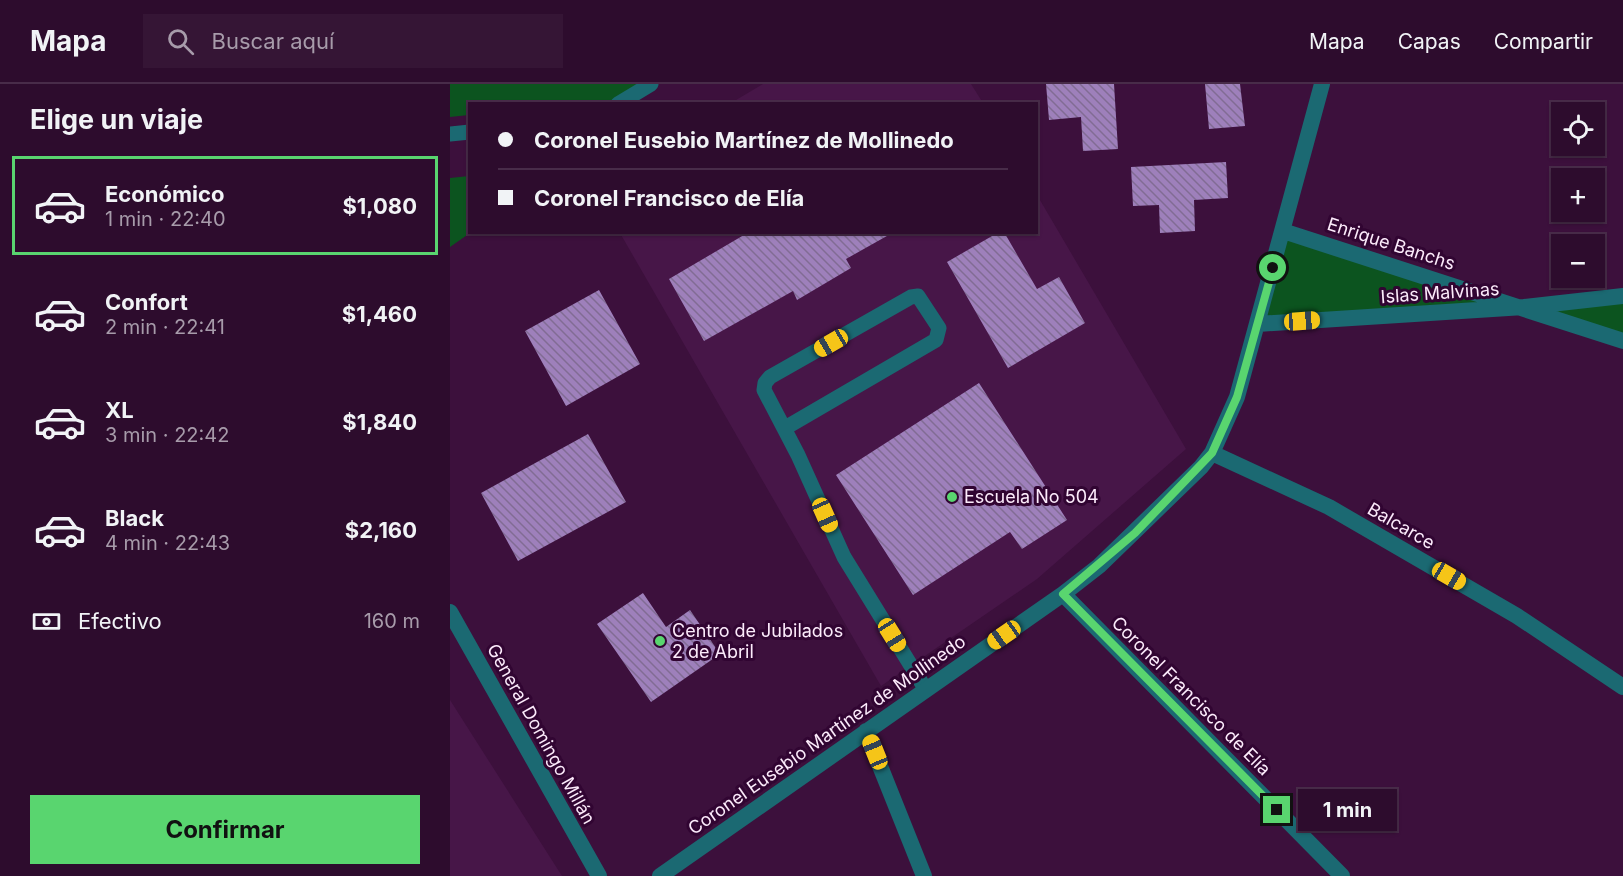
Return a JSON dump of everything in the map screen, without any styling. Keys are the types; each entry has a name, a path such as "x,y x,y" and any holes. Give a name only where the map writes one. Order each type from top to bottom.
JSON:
{"street":[{"name":"Coronel Eusebio Martínez de Mollinedo","path":"660,876 1063,594 1135,533 1212,453 1237,397 1322,84"},
{"name":"Enrique Banchs","path":"1283,231 1524,307 1623,341"},
{"name":"Islas Malvinas","path":"1258,324 1524,307 1623,296"},
{"name":"Balcarce","path":"1212,453 1329,507 1518,616 1623,687"},
{"name":"Coronel Francisco de Elía","path":"1063,594 1342,876"},
{"name":"General Domingo Millán","path":"450,612 599,876"},
{"path":"866,731 924,876"}],"lane":[{"path":"621,102 651,84"},
{"path":"450,134 468,132"},
{"path":"786,428 936,340 939,328 924,301 918,296 911,297 770,377 765,383 764,390 786,428 844,557 926,690"}],"shaded area":[{"path":"763,84 971,84 982,102 733,102"},
{"path":"1038,197 1186,449 1037,579 881,686 621,234 1038,234"},
{"path":"450,700 562,876 450,876"}],"green space":[{"path":"450,84 654,84 632,101 468,102 468,115 450,117"},
{"path":"468,176 469,234 450,247 450,178"},
{"path":"1283,231 1523,307 1258,324"},
{"path":"1623,296 1623,341 1523,307"}],"building":[{"path":"1046,84 1114,84 1118,149 1083,151 1081,117 1049,120"},
{"path":"1205,84 1240,84 1245,126 1209,129"},
{"path":"1226,162 1228,198 1194,200 1195,231 1160,233 1159,205 1133,206 1131,167"},
{"path":"746,234 890,234 846,259 851,268 797,300 793,291 704,341 669,279"},
{"path":"996,234 1005,234 1037,289 1059,277 1085,323 1008,368 947,262"},
{"path":"599,290 640,364 566,406 525,331"},
{"name":"Escuela No 504","path":"979,383 1067,520 1022,549 1010,532 913,595 836,475"},
{"path":"588,434 626,502 518,561 481,493"},
{"name":"Centro de Jubilados 2 de Abril","path":"643,593 666,627 690,610 720,654 651,702 597,624"}],"place":[{"name":"Escuela No 504","path":"952,497"},
{"name":"Centro de Jubilados 2 de Abril","path":"660,641"}],"route":[{"path":"1273,268 1237,397 1212,453 1135,533 1099,566 1063,594 1277,810"}]}
